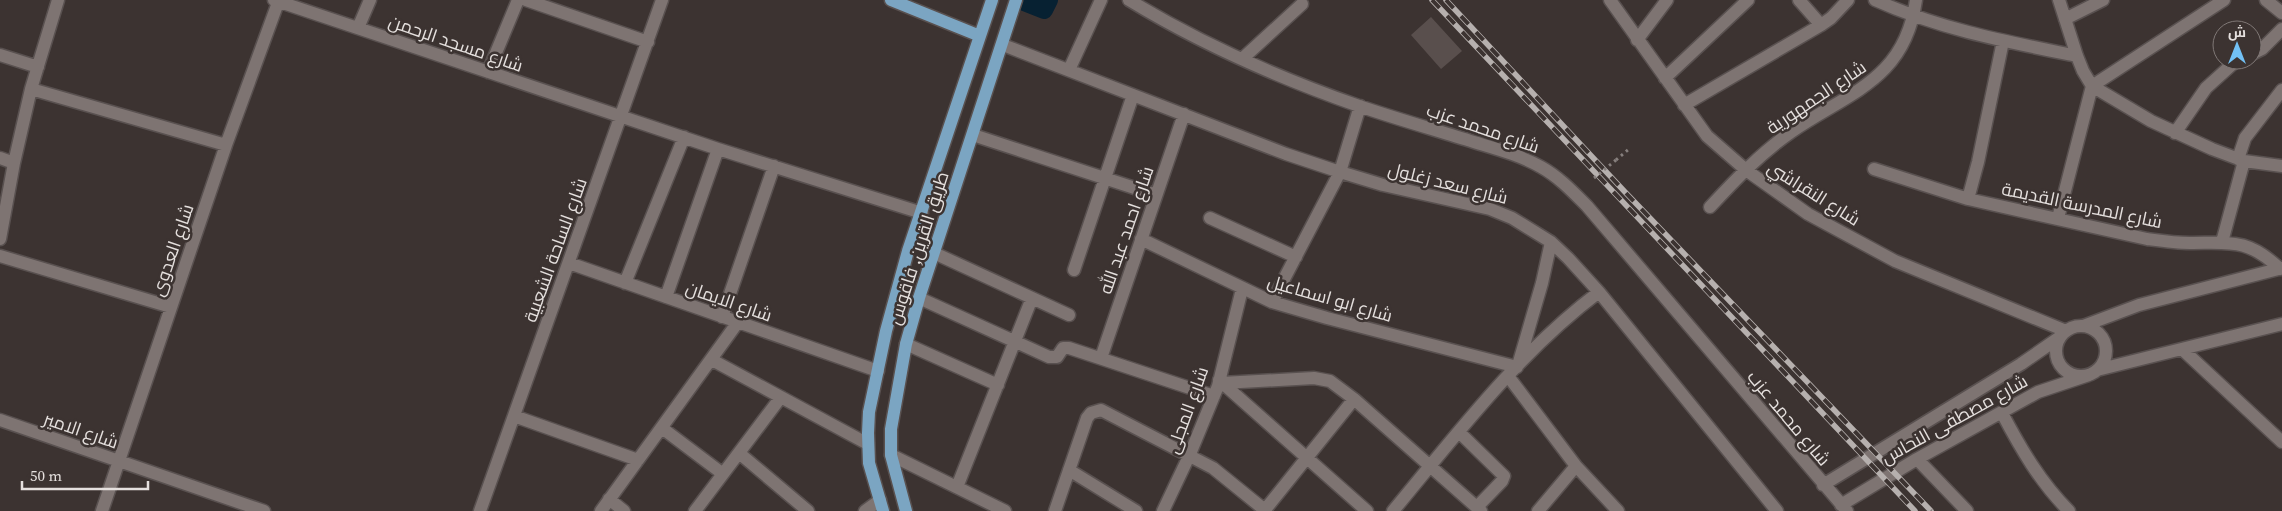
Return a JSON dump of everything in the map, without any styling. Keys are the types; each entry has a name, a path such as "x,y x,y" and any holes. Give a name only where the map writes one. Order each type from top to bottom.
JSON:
{"main road":[{"path":"891,0 980,36"},
{"name":"طريق القرين, فاقوس","path":"882,505 869,463 868,444 870,412 878,371 896,291 992,0"},
{"name":"طريق القرين, فاقوس","path":"906,511 892,455 890,429 906,344 918,298 1003,45 1016,0"}],"street":[{"path":"0,239 14,163 32,89 58,0"},
{"name":"شارع مسجد الرحمن","path":"277,0 718,149 922,213"},
{"name":"شارع العدوى","path":"102,511 117,461 277,0"},
{"path":"358,28 370,0"},
{"path":"488,72 518,0"},
{"path":"526,0 648,42"},
{"name":"شارع الساحة الشعبية","path":"480,511 622,117 662,0"},
{"path":"1069,70 1101,0"},
{"name":"شارع محمد عزب","path":"1129,0 1158,18 1242,59 1360,106 1515,154 1542,167 1566,185 1587,206 1844,508"},
{"name":"شارع النقراشي","path":"1610,0 1707,136 1746,170 1808,214 1895,262 2063,334"},
{"path":"1637,40 1667,0"},
{"path":"1665,78 1747,0"},
{"path":"1799,0 1821,25"},
{"path":"1684,106 1821,25 1831,18 1848,0"},
{"path":"1875,0 1914,16 2003,41 2077,56"},
{"name":"شارع الجمهورية","path":"1710,207 1746,170 1790,133 1881,74 1893,62 1902,48 1914,16 1916,0"},
{"path":"2060,0 2082,70 2092,86 2175,133 2241,160 2282,166"},
{"path":"2065,19 2103,0"},
{"path":"2058,218 2092,86 2224,0"},
{"path":"2266,0 2282,13"},
{"path":"1242,59 1302,4"},
{"path":"2262,49 2282,29"},
{"path":"1968,199 1980,153 2003,41"},
{"name":"شارع سعد زغلول","path":"1003,45 1286,154 1383,185 1490,209 1512,218 1551,242 1599,292 1772,509"},
{"path":"0,55 38,67"},
{"path":"2175,133 2206,88 2224,70"},
{"path":"32,89 226,146"},
{"path":"2222,242 2245,138 2282,90"},
{"path":"1074,270 1133,95"},
{"path":"1272,302 1340,172 1360,106"},
{"name":"شارع احمد عبد الله","path":"1101,358 1184,114"},
{"path":"973,134 1156,196"},
{"path":"625,283 684,137"},
{"path":"666,297 718,149"},
{"path":"0,158 14,163"},
{"path":"722,317 774,166"},
{"name":"شارع المدرسة القديمة","path":"1874,170 1968,199 2148,238 2177,243 2235,243 2254,249 2281,269"},
{"path":"1210,218 1296,257"},
{"name":"شارع ابو اسماعيل","path":"1141,238 1272,302 1327,318 1517,366"},
{"path":"1517,366 1531,324 1551,242"},
{"path":"934,253 1069,314"},
{"path":"0,256 171,307"},
{"name":"شارع الايمان","path":"569,263 878,371"},
{"path":"2083,326 2138,305 2281,269"},
{"name":"شارع المجلى","path":"1164,511 1221,381 1242,289"},
{"path":"1394,511 1508,376 1543,338 1599,292"},
{"path":"918,298 1052,358 1057,357 1063,348 1067,347 1214,396"},
{"path":"957,487 1032,298"},
{"path":"601,511 738,322"},
{"name":"شارع مصطفى النحاس","path":"1844,508 1917,459 2038,392 2093,373 2282,324"},
{"path":"2083,326 2091,327 2098,332 2106,348 2103,364 2093,373 2080,376 2064,369 2056,354 2063,334 2074,327 2083,326"},
{"name":"شارع مصطفى النحاس","path":"1823,485 2021,364 2063,334"},
{"path":"906,344 998,385"},
{"path":"2182,349 2282,442"},
{"path":"712,360 868,444"},
{"path":"1508,376 1576,466 1618,511"},
{"path":"1221,381 1322,378 1337,384 1479,510 1504,476 1460,433"},
{"path":"1221,381 1367,511"},
{"path":"695,511 781,397"},
{"path":"1055,511 1087,418 1096,411 1107,412 1190,454 1213,468 1265,511 1354,399"},
{"path":"2002,413 2033,468 2069,511"},
{"path":"514,416 638,460"},
{"name":"شارع الامير","path":"0,420 264,511"},
{"path":"662,428 723,474"},
{"path":"739,453 808,511"},
{"path":"892,455 998,509"},
{"path":"1917,459 1967,511"},
{"path":"1538,511 1576,466"},
{"path":"1069,470 1136,511"},
{"path":"610,499 624,511"},
{"path":"865,511 882,505"}],"path":[{"path":"1594,178 1629,148"}],"building":[{"path":"1431,17 1462,51 1441,69 1411,35"}],"waterway":[{"path":"1019,0 1044,10 1049,0"}],"railway":[{"path":"1432,0 1915,511"},
{"path":"1446,0 1625,192 1931,511"}]}
